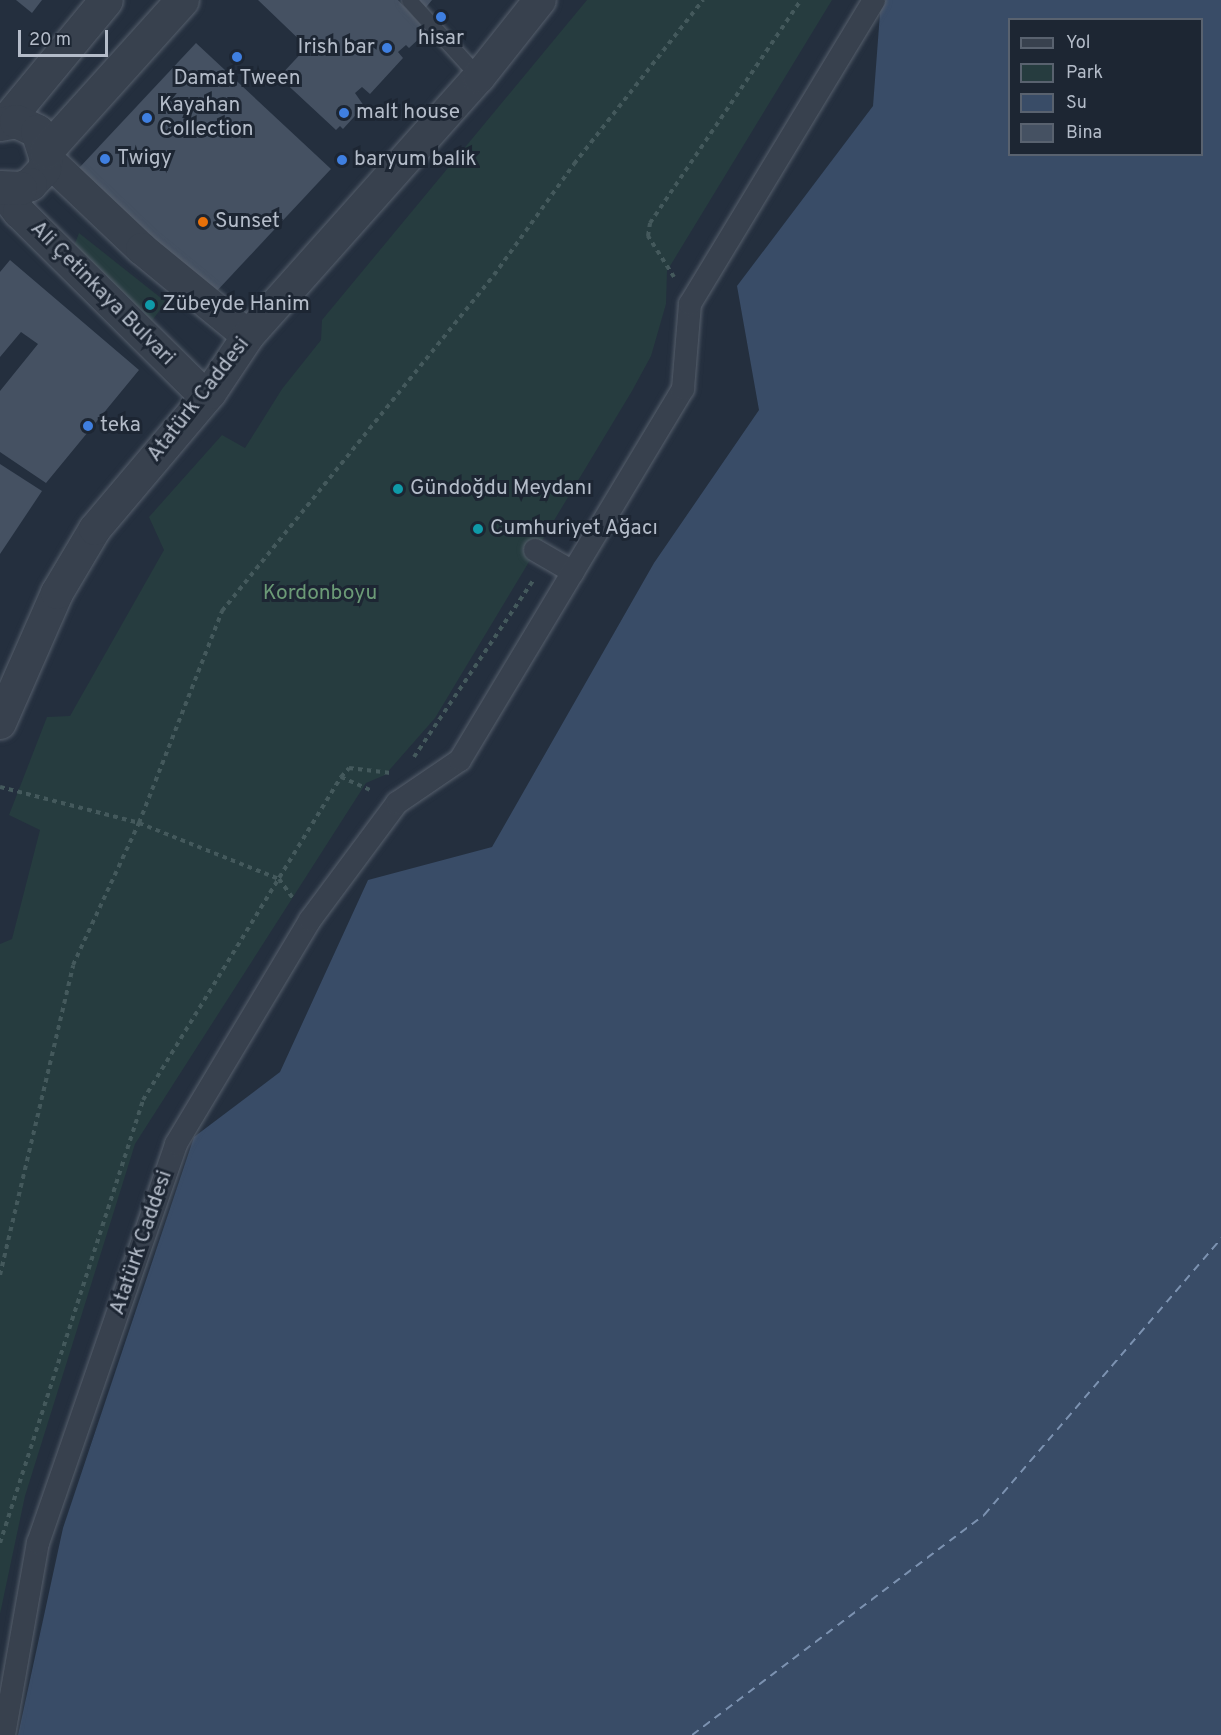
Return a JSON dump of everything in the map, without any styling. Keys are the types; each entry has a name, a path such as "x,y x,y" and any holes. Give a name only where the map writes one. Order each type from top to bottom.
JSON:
{"street":[{"path":"2,123 106,0"},
{"path":"0,187 20,188 30,184 44,169 46,155 182,0"},
{"name":"Atatürk Caddesi","path":"0,723 57,593 95,529 206,398 248,336 479,77 540,0"},
{"path":"690,304 874,0"},
{"path":"2,123 27,124 37,131 46,155 142,249 248,336"},
{"name":"Ali Çetinkaya Bulvari","path":"0,187 19,212 206,398"},
{"name":"Atatürk Caddesi","path":"4,1735 38,1544 176,1144 310,920 397,803 460,760 683,389 690,304"},
{"path":"536,550 573,572"}],"lane":[{"path":"409,0 479,77"}],"path":[{"path":"0,1275 73,965 139,823 222,611 494,275 574,164 703,0"},
{"path":"690,304 674,287 673,273 648,236 650,223 801,0"},
{"path":"341,777 397,803"},
{"path":"0,787 139,823 279,879 310,920"}],"green space":[{"name":"Kordonboyu","path":"587,0 832,0 667,271 666,304 651,356 632,391 435,718 385,775 366,783 135,1144 25,1496 0,1614 0,944 12,939 40,830 9,815 47,717 70,716 164,550 149,517 222,435 245,448 282,389 321,340 322,320"},
{"path":"79,233 166,302 151,322 74,246"}],"water":[{"path":"881,0 1221,0 1221,1735 18,1735 63,1528 194,1137 280,1072 368,880 492,847 654,563 759,410 737,286 873,106"}],"building":[{"path":"16,0 42,0 32,13"},
{"path":"258,0 398,0 422,26 418,30 423,35 409,48 406,45 398,52 403,58 370,94 362,87 355,93 364,106 343,129 340,126 336,130 279,77 307,47"},
{"path":"413,0 432,0 423,11"},
{"path":"196,43 331,169 214,294 79,168"},
{"path":"10,260 139,370 46,483 0,452 0,391 38,344 21,332 0,357 0,272"},
{"path":"0,464 42,491 0,554"}],"ferry route":[{"path":"692,1735 984,1515 1221,1238"}],"place":[{"name":"hisar","path":"441,17"},
{"name":"Irish bar","path":"387,48"},
{"name":"Damat Tween","path":"237,57"},
{"name":"malt house","path":"344,113"},
{"name":"Kayahan Collection","path":"147,118"},
{"name":"Twigy","path":"105,159"},
{"name":"baryum balik","path":"342,160"},
{"name":"Sunset","path":"203,222"},
{"name":"Zübeyde Hanim","path":"150,305"},
{"name":"teka","path":"88,426"},
{"name":"Gündoğdu Meydanı","path":"398,489"},
{"name":"Cumhuriyet Ağacı","path":"478,529"}]}
